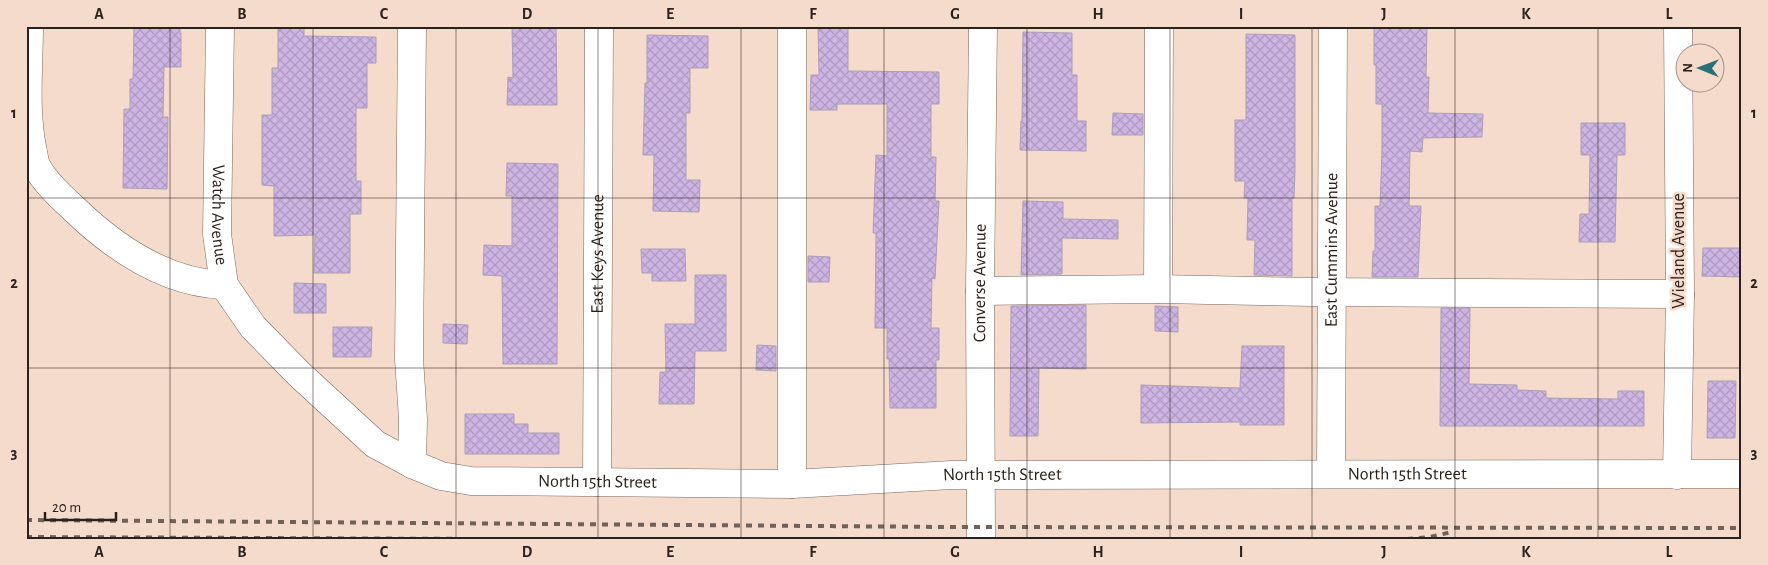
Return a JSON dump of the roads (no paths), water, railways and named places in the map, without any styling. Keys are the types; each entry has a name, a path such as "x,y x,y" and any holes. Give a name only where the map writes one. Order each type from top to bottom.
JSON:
{"street":[{"path":"29,26 28,103 30,139 36,166 60,196 93,228 121,248 150,265 179,277 204,284 224,285"},
{"name":"Watch Avenue","path":"220,26 217,234 224,285 253,327 299,374"},
{"path":"412,26 409,359 413,420 412,464"},
{"name":"East Keys Avenue","path":"597,482 599,26"},
{"path":"792,26 792,484"},
{"name":"Converse Avenue","path":"981,539 980,291 983,26"},
{"path":"1158,289 1159,26"},
{"name":"East Cummins Avenue","path":"1331,474 1333,26"},
{"name":"Wieland Avenue","path":"1677,475 1680,294 1678,26"},
{"path":"980,291 1158,289 1680,294"},
{"name":"North 15th Street","path":"299,374 375,444 412,464 441,476 471,481 792,484 952,475 1742,474"}],"railway":[{"path":"26,520 947,527 1742,528"},
{"path":"1407,539 1430,537 1452,532"},
{"path":"26,537 482,539"}]}
